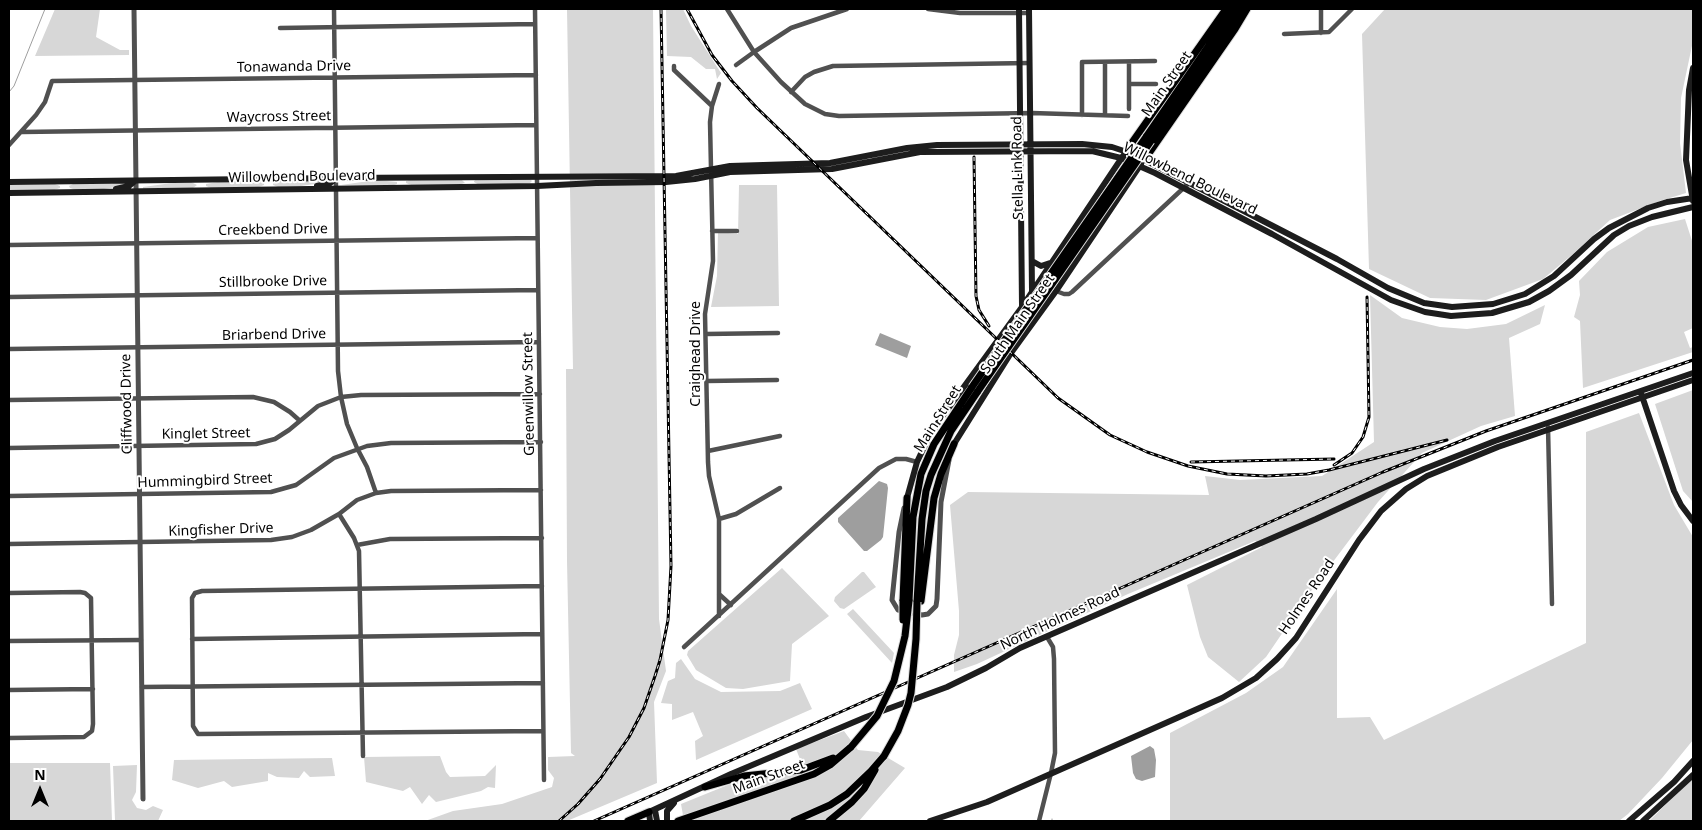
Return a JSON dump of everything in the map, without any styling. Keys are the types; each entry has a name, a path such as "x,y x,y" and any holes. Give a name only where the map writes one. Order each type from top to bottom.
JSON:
{"highway":[{"path":"1124,154 1226,9"},
{"name":"Main Street","path":"1150,141 1234,9"},
{"name":"Main Street","path":"678,821 814,774 849,749 869,727 883,706 894,681 902,655 913,517 921,474 934,444 975,389 1242,9"},
{"path":"1136,136 1138,144 1148,147 1150,141 1235,29 1247,9"},
{"path":"1145,159 1150,141"},
{"name":"Main Street","path":"919,602 922,519 930,475 947,438 975,389"},
{"path":"829,821 864,789 898,731 908,705 913,682 919,602 934,498 941,474 954,444"},
{"path":"906,601 907,498"},
{"path":"705,787 744,776 801,770 829,760 849,749"},
{"path":"794,821 830,805 847,794 882,759"},
{"path":"629,821 652,811"}],"main road":[{"name":"Stella Link Road","path":"1019,11 1022,307"},
{"name":"Stella Link Road","path":"1029,11 1032,261 1030,327"},
{"path":"1693,68 1689,90 1690,124 1686,160 1693,199"},
{"name":"Willowbend Boulevard","path":"9,193 537,186 596,180 676,176 738,169 830,166 907,148 1112,147 1140,166 1272,234 1392,300 1425,312 1464,316 1492,313 1529,302 1549,291 1570,275 1614,235 1637,222 1669,211 1693,207"},
{"name":"Willowbend Boulevard","path":"1124,154 1145,159 1397,292 1424,302 1444,306 1463,307 1503,301 1526,294 1554,276 1609,228 1634,214 1667,202 1693,199"},
{"name":"South Main Street","path":"907,498 918,462 927,441 939,421 1022,307 1124,154"},
{"name":"South Main Street","path":"954,444 1008,358 1145,159"},
{"path":"1112,172 1120,169 1128,172 1130,182"},
{"name":"Willowbend Boulevard","path":"9,182 537,176 596,180"},
{"path":"469,177 470,187"},
{"path":"537,186 540,181 564,177"},
{"path":"304,189 330,184 337,178"},
{"path":"337,189 342,183 374,178"},
{"path":"401,178 402,188"},
{"path":"268,179 269,190"},
{"path":"202,180 202,191"},
{"path":"100,192 129,186 135,181"},
{"path":"136,191 141,186 166,181"},
{"path":"64,182 65,192"},
{"path":"1232,213 1235,206"},
{"path":"1634,214 1637,222"},
{"path":"1272,234 1276,227"},
{"path":"1021,233 1031,233"},
{"path":"1577,255 1583,262"},
{"path":"1334,268 1337,259"},
{"path":"1032,261 1041,266 1051,263"},
{"path":"1392,300 1397,292"},
{"path":"1526,294 1529,302"},
{"path":"1463,307 1464,316"},
{"path":"1008,326 1024,336"},
{"name":"Holmes Road","path":"930,821 986,802 1222,698 1256,678 1296,638 1359,540 1380,511 1406,489 1427,476 1548,427 1641,394 1693,373"},
{"name":"Holmes Road","path":"1641,394 1693,380"},
{"path":"1641,394 1674,491 1681,505 1693,521"},
{"name":"Holmes Road","path":"1424,469 1496,441 1548,427"},
{"name":"North Holmes Road","path":"705,787 815,738 947,687 986,668 1020,648 1298,527 1424,469"},
{"path":"1629,821 1658,796 1693,761"},
{"path":"1643,821 1693,775"},
{"path":"652,811 705,787"},
{"path":"1658,796 1664,803"},
{"path":"667,821 667,811 679,799"},
{"path":"650,821 652,811"},
{"path":"652,811 657,821"}],"street":[{"name":"Cliffwood Drive","path":"134,9 143,799"},
{"path":"334,9 338,371 341,398 347,424 367,466 376,493"},
{"name":"Greenwillow Street","path":"535,9 544,780"},
{"path":"727,9 754,52 791,92 809,107 830,115 1030,113 1128,116"},
{"path":"736,65 791,28 847,9"},
{"path":"928,9 960,13 1029,11"},
{"path":"1321,9 1321,33"},
{"path":"1284,34 1332,31 1352,9"},
{"path":"280,28 535,24"},
{"path":"1082,115 1082,62 1155,61"},
{"path":"1105,62 1106,116"},
{"path":"1129,62 1129,109"},
{"path":"791,92 805,77 833,66 1029,64"},
{"path":"674,66 674,70 712,106"},
{"name":"Tonawanda Drive","path":"22,132 45,102 52,82 536,75"},
{"name":"Craighead Drive","path":"718,616 719,519 709,476 706,308 713,261 710,122 712,106 719,84"},
{"path":"1129,84 1156,84"},
{"name":"Waycross Street","path":"22,132 536,125"},
{"path":"9,145 22,132"},
{"path":"1056,290 1064,294 1072,292 1190,182"},
{"path":"712,231 737,231"},
{"name":"Creekbend Drive","path":"9,245 538,238"},
{"name":"Stillbrooke Drive","path":"9,297 538,290"},
{"path":"706,334 778,333"},
{"name":"Briarbend Drive","path":"9,349 539,342"},
{"path":"707,381 778,380"},
{"name":"Kinglet Street","path":"9,448 139,447 262,443 284,434 318,406 341,398 361,395 540,394"},
{"path":"9,400 260,398 282,407 300,420"},
{"path":"1548,427 1552,604"},
{"path":"708,451 780,436"},
{"name":"Hummingbird Street","path":"9,496 261,493 296,485 334,458 357,448 373,445 391,443 541,442"},
{"name":"South Main Street","path":"907,498 899,532 892,600 898,610 922,615 928,614 936,606 940,502 954,444"},
{"path":"684,647 879,468 896,459 918,462"},
{"path":"719,519 736,514 780,488"},
{"name":"Kingfisher Drive","path":"9,544 278,540 311,530 339,514 357,500 376,493 391,491 541,490"},
{"path":"339,514 357,545 360,588 363,756"},
{"path":"357,545 390,539 542,538"},
{"path":"542,586 202,591 195,593 192,598 192,639 193,726 198,734 543,731"},
{"path":"9,593 80,592 91,598 93,689 92,731 89,734 81,737 9,738"},
{"path":"719,594 731,605"},
{"path":"192,639 542,634"},
{"path":"1039,821 1054,753 1054,660 1053,647 1047,637"},
{"path":"9,641 141,640"},
{"path":"142,687 543,683"},
{"path":"9,690 93,689"}],"shaded area":[{"path":"55,9 100,9 96,37 120,50 129,50 129,55 35,56"},
{"path":"567,9 653,9 659,619 666,671 654,702 657,783 567,821 425,821 453,811 502,804 552,787 554,778 548,770 548,757 575,756 571,753 567,561 566,369 573,369"},
{"path":"666,9 683,9 691,26 721,73 717,79 715,69 706,69 691,57 667,56"},
{"path":"1385,9 1693,9 1693,41 1681,98 1680,143 1686,193 1610,220 1543,279 1486,300 1430,298 1369,269 1362,34"},
{"path":"460,178 465,183 459,185 411,185 406,183 406,181 413,179"},
{"path":"478,178 529,178 532,181 530,183 479,185 474,182"},
{"path":"376,180 397,182 397,184 391,186 341,185"},
{"path":"279,181 328,182 301,186 278,187 273,185 273,183"},
{"path":"191,182 197,185 193,188 143,189 143,187"},
{"path":"218,182 260,182 264,183 264,185 259,187 211,188 206,186 206,184"},
{"path":"127,183 128,185 98,190 76,190 69,186 73,184"},
{"path":"55,184 60,186 60,188 51,191 9,191 9,185"},
{"path":"739,185 777,185 779,306 711,307 717,276 718,232 738,234"},
{"path":"1685,219 1693,244 1693,328 1684,332 1690,348 1693,347 1693,352 1583,388 1580,321 1574,317 1580,295 1579,281 1607,252 1648,227"},
{"path":"1370,295 1402,318 1440,327 1467,329 1506,324 1545,305 1540,324 1509,338 1515,416 1481,426 1422,453 1378,502 1311,591 1266,657 1239,682 1208,657 1200,637 1187,585 1262,547 1255,541 1128,594 977,664 954,672 954,655 959,635 959,611 950,505 968,492 1209,495 1205,476 1240,480 1322,476 1374,442"},
{"path":"880,333 911,346 907,358 875,345"},
{"path":"1693,390 1693,502 1683,491 1655,404"},
{"path":"1639,413 1674,505 1693,537 1693,740 1662,778 1628,814 1619,821 1170,821 1170,733 1246,693 1283,667 1337,589 1337,718 1370,717 1384,740 1586,643 1586,432"},
{"path":"879,481 887,484 888,488 883,537 867,551 864,551 838,522 838,518"},
{"path":"782,568 829,616 792,644 790,681 743,689 726,688 696,670 687,655 688,651"},
{"path":"862,572 876,587 844,609 840,608 834,601 835,597"},
{"path":"853,609 894,653 892,663 847,614"},
{"path":"681,659 695,679 721,692 780,691 800,683 812,709 696,760 695,741 703,736 693,712 672,720 672,704 661,703 668,681 675,678 676,663"},
{"path":"844,731 858,750 878,752 905,768 859,821 684,821 681,804 745,778 802,764 796,749"},
{"path":"1150,746 1154,749 1156,760 1155,777 1142,781 1136,779 1133,773 1131,756"},
{"path":"440,756 450,777 485,776 496,765 495,788 488,787 481,791 436,802 429,795 422,804 410,787 403,791 366,782 364,757"},
{"path":"332,758 335,776 310,777 304,771 299,778 277,777 268,773 268,781 232,787 224,781 198,788 172,780 174,760"},
{"path":"9,763 110,763 112,821 9,821"},
{"path":"137,765 136,792 132,800 137,808 146,810 153,806 163,810 158,821 115,821 113,766"},
{"path":"1693,778 1693,821 1649,821"}],"waterway":[{"path":"9,92 14,86 45,9"}],"railway":[{"path":"559,821 578,804 600,779 629,737 644,708 655,676 668,620 671,566 661,9"},
{"path":"687,9 712,55 732,81 757,108 1058,398 1110,435 1147,452 1188,466 1227,474 1266,476 1307,474 1329,470 1447,440"},
{"path":"974,157 976,296 979,310 989,326"},
{"path":"1334,465 1352,453 1363,437 1369,417 1367,297"},
{"path":"594,821 1383,472 1486,431 1693,360"},
{"path":"1191,462 1334,459"}]}
